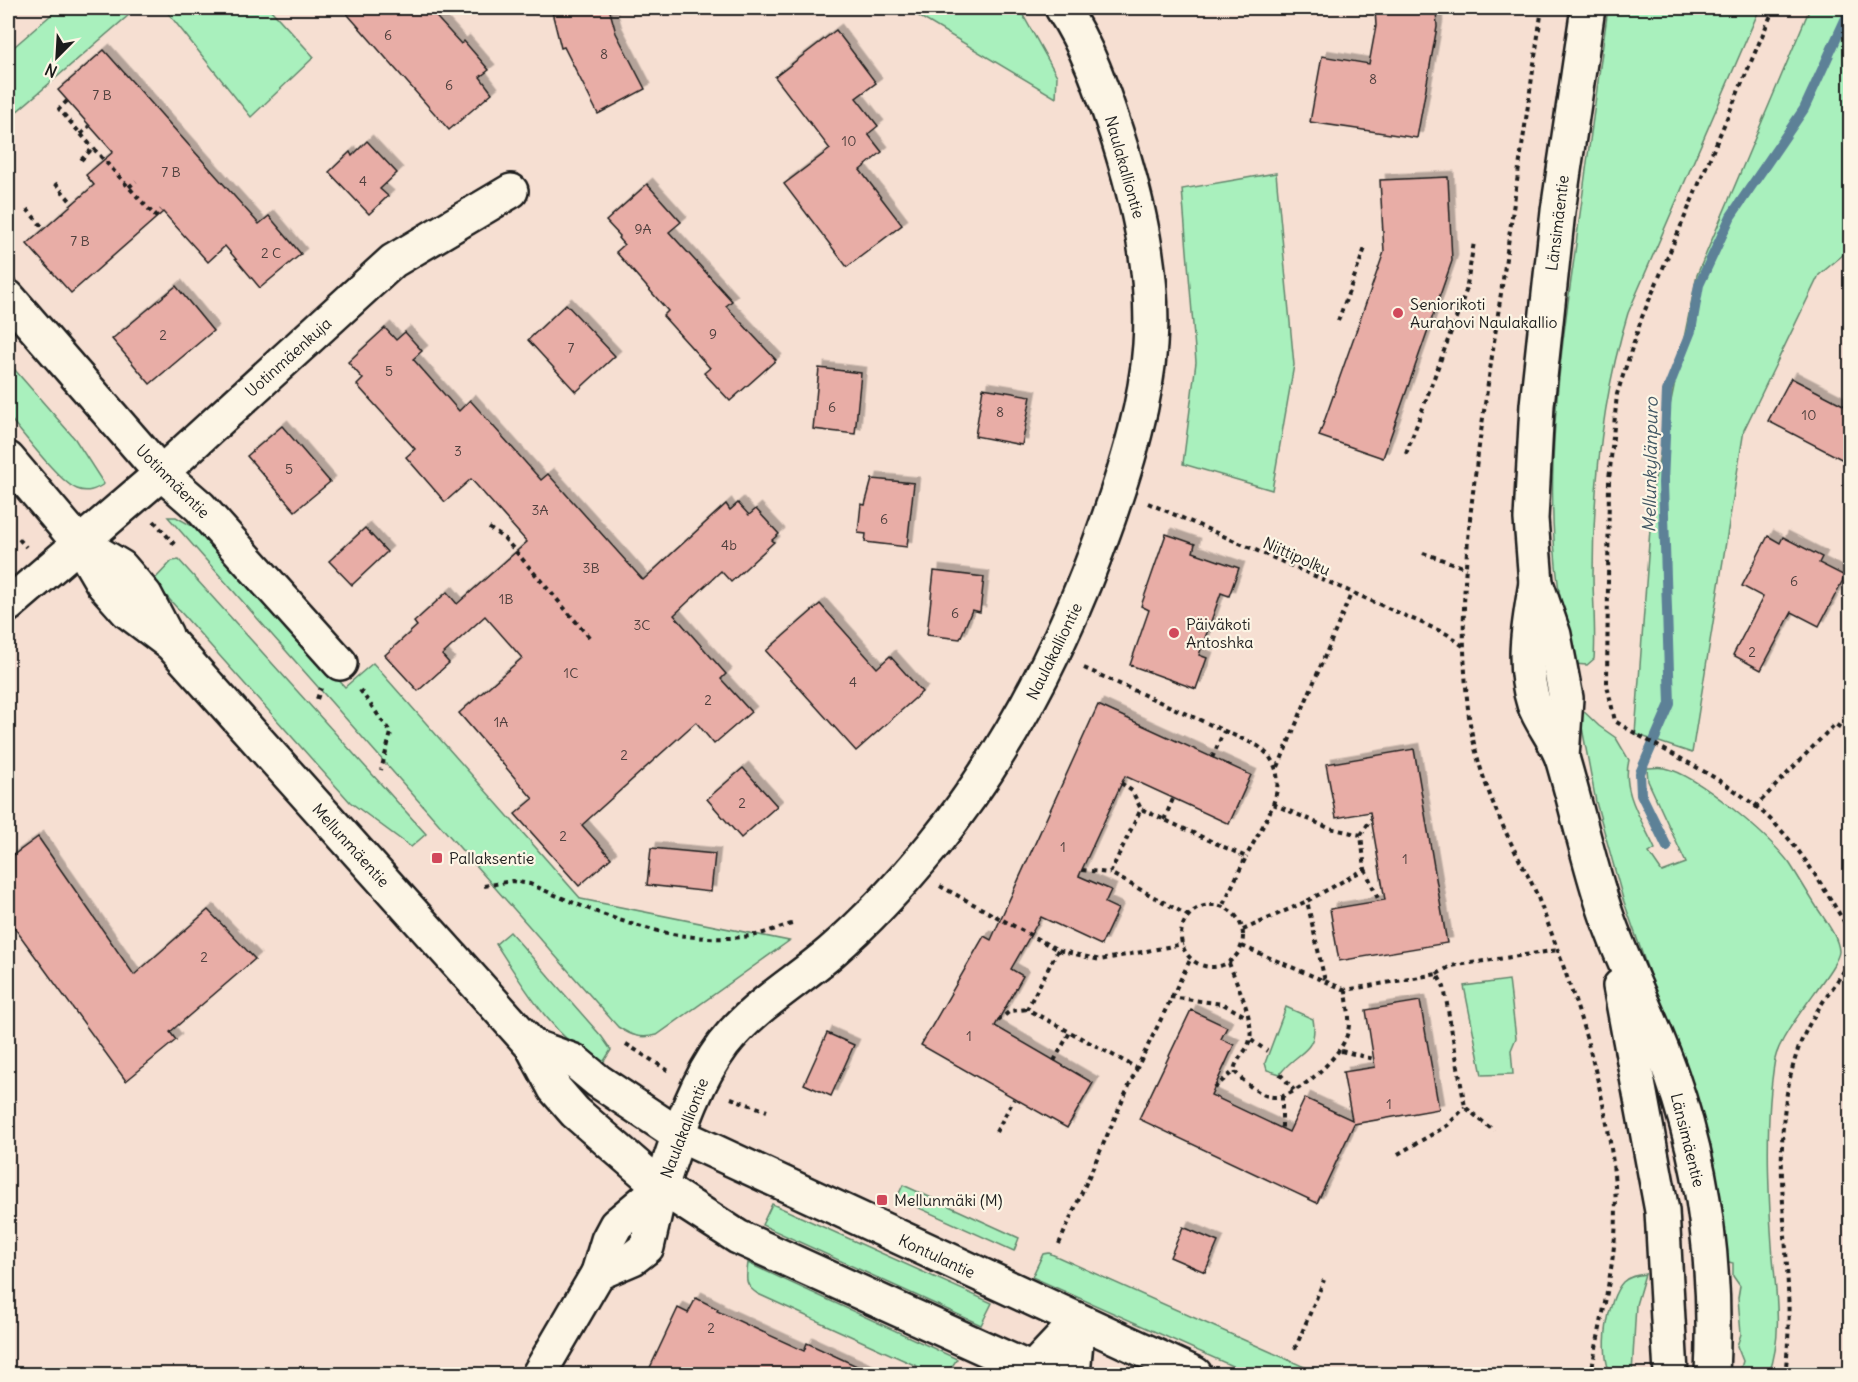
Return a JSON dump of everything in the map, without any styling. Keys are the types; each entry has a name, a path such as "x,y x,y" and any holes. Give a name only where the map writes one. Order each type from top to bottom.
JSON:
{"main road":[{"name":"Naulakalliontie","path":"661,1187 698,1085 725,1042 747,1017 832,951 886,898 934,843 1020,721 1071,620 1117,495 1140,410 1147,367 1150,346 1149,280 1140,212 1122,151 1094,73 1073,25 1062,8"},
{"name":"Länsimäentie","path":"1588,8 1558,211 1537,405 1531,519 1536,583 1554,635 1566,698 1562,758 1583,845 1607,917 1672,1075 1696,1168 1711,1264 1715,1323 1712,1374"},
{"name":"Uotinmäenkuja","path":"8,605 161,473 393,261 511,191"},
{"name":"Uotinmäentie","path":"8,297 161,473 200,507 340,663"},
{"name":"Mellunmäentie","path":"8,459 79,543 103,584 127,611 171,644 532,1046 555,1089 575,1112 661,1187"},
{"name":"Länsimäentie","path":"1607,917 1662,1211 1670,1370"},
{"name":"Mellunmäentie","path":"532,1046 574,1061 598,1082 679,1135"},
{"name":"Kontulantie","path":"679,1135 1196,1374"},
{"path":"539,1374 598,1273 608,1240 616,1224 661,1187 738,1237 1033,1373 1078,1321"},
{"path":"1073,1374 1078,1321"}],"path":[{"path":"1542,8 1470,508 1464,646 1467,700 1476,759 1492,803 1535,889 1558,950 1590,1058 1613,1166 1615,1238 1591,1374"},
{"path":"1774,8 1642,317 1617,394 1609,480 1607,685 1615,722 1755,807 1770,819 1801,854 1851,931"},
{"path":"67,101 59,109 155,216 161,210"},
{"path":"81,134 89,126"},
{"path":"81,160 93,148"},
{"path":"129,187 136,181"},
{"path":"55,183 73,204"},
{"path":"27,208 44,229"},
{"path":"1406,453 1466,291 1474,242"},
{"path":"1338,321 1365,248"},
{"name":"Niittipolku","path":"1117,495 1148,503 1351,594 1447,634 1464,646"},
{"path":"489,528 505,539 590,638"},
{"path":"1423,552 1467,567"},
{"path":"1222,907 1273,804 1278,768 1351,594"},
{"path":"340,663 391,733 381,770"},
{"path":"1082,667 1258,746 1271,756 1278,768"},
{"path":"1755,807 1835,724 1851,734"},
{"path":"1212,758 1224,731"},
{"path":"1122,783 1132,791 1141,809 1246,857"},
{"path":"1164,820 1173,799"},
{"path":"1273,804 1329,828 1361,835"},
{"path":"1110,873 1141,809"},
{"path":"1371,819 1361,835 1365,869 1379,901"},
{"path":"1243,930 1307,901 1365,869"},
{"path":"1082,870 1110,873 1189,916"},
{"path":"484,886 512,882 530,884 633,926 711,938 757,934 792,924"},
{"path":"939,886 1058,950 1100,960 1183,944"},
{"path":"1307,901 1325,981"},
{"path":"1204,906 1222,907 1235,916 1243,930 1242,946 1229,963 1209,967 1191,958 1181,935 1189,916 1204,906"},
{"path":"1242,946 1346,990 1437,974 1451,966 1558,950"},
{"path":"1027,1009 1058,950"},
{"path":"1059,1244 1137,1068 1191,958"},
{"path":"1785,1374 1790,1341 1781,1166 1785,1121 1799,1047 1817,1008 1851,961"},
{"path":"1214,1088 1234,1071 1235,1061 1251,1040 1248,1017 1229,963"},
{"path":"1843,973 1851,977"},
{"path":"1437,974 1444,987 1465,1107 1494,1131"},
{"path":"1234,1071 1245,1084 1274,1098 1294,1090 1341,1051 1348,1031 1346,990"},
{"path":"1170,997 1224,1004 1248,1017"},
{"path":"998,1021 1010,1011 1027,1009 1137,1068"},
{"path":"1054,1061 1070,1032"},
{"path":"1251,1040 1268,1051"},
{"path":"626,1044 659,1066 698,1085"},
{"path":"1341,1051 1374,1059"},
{"path":"1280,1074 1294,1090"},
{"path":"1282,1096 1282,1129"},
{"path":"996,1132 1014,1099"},
{"path":"1398,1154 1448,1125 1465,1107"},
{"path":"1295,1349 1324,1280"}],"green space":[{"path":"59,8 137,8 8,119 8,52"},
{"path":"164,8 269,8 314,57 251,117"},
{"path":"905,8 1019,8 1057,76 1056,98"},
{"path":"1608,8 1760,8 1628,313 1619,345 1606,410 1597,476 1593,542 1594,659 1587,665 1574,664 1563,614 1556,563 1553,462 1567,309"},
{"path":"1810,8 1850,8 1850,249 1819,275 1744,430 1692,753 1635,734 1653,488 1697,275"},
{"path":"1276,173 1294,365 1272,490 1183,464 1196,362 1182,189"},
{"path":"8,362 75,439 104,484 88,491 70,485 51,467 8,416"},
{"path":"168,517 176,517 194,527 345,687 373,663 581,899 789,941 657,1035 637,1036 618,1027"},
{"path":"179,560 426,834 411,847 350,802 153,581 172,561"},
{"path":"1578,706 1616,738 1629,760 1627,772 1630,795 1655,849 1649,853 1662,872 1686,863 1648,781 1647,768 1665,768 1696,782 1732,808 1767,839 1790,864 1838,945 1837,959 1788,1032 1775,1059 1768,1152 1777,1327 1774,1358 1769,1374 1742,1374 1740,1371 1743,1361 1737,1346 1741,1334 1738,1298 1740,1286 1733,1276 1733,1263 1721,1260 1673,1041 1623,899 1596,802"},
{"path":"510,932 611,1050 601,1066 584,1054 555,1027 518,979 496,944"},
{"path":"1509,980 1516,1038 1511,1050 1513,1074 1482,1075 1464,986"},
{"path":"1286,1007 1313,1019 1314,1030 1313,1039 1305,1051 1286,1066 1280,1074 1267,1070 1265,1063"},
{"path":"903,1185 1019,1238 1014,1251 897,1198"},
{"path":"772,1204 992,1303 981,1325 762,1225"},
{"path":"1049,1253 1320,1374 1250,1374 1032,1277 1043,1254"},
{"path":"748,1263 957,1359 947,1374 934,1374 758,1294 750,1288 747,1281"},
{"path":"1645,1274 1636,1305 1632,1374 1611,1374 1607,1365 1605,1341 1613,1301 1617,1290 1625,1280"}],"building":[{"path":"342,8 428,8 461,44 464,41 489,70 480,77 492,93 449,130"},
{"path":"551,8 609,8 616,33 645,89 598,114 564,47 561,48"},
{"path":"1375,8 1436,8 1437,27 1417,138 1310,122 1322,56 1369,64 1376,26"},
{"path":"836,30 876,83 856,98 878,126 868,134 882,152 860,170 902,225 847,267 784,184 830,149 775,77"},
{"path":"104,50 259,224 269,216 301,254 260,288 225,246 208,262 163,212 71,293 27,244 94,185 86,175 113,152 58,90"},
{"path":"367,141 397,173 380,189 388,196 369,214 329,172 350,152 352,156"},
{"name":"Seniorikoti Aurahovi Naulakallio","path":"1448,177 1452,261 1383,458 1319,436 1384,252 1380,180"},
{"path":"647,184 681,222 669,232 732,301 726,306 776,360 730,401 704,373 710,368 663,316 668,311 616,252 624,245 618,238 620,236 606,221"},
{"path":"176,286 213,331 150,384 112,339"},
{"path":"566,304 615,356 576,392 528,340"},
{"path":"385,328 396,340 405,332 422,351 413,359 459,411 470,400 541,480 548,474 643,580 726,504 730,510 738,503 749,515 756,509 779,534 772,540 774,542 731,582 721,571 674,615 726,674 721,679 751,712 714,744 696,722 582,825 611,858 579,886 515,814 533,799 459,713 522,658 485,616 442,655 449,663 418,691 385,655 417,626 414,622 447,592 457,604 527,542 471,479 445,502 406,457 415,449 357,385 363,379 348,362"},
{"path":"819,368 861,373 855,434 813,429"},
{"path":"1791,378 1851,409 1851,464 1768,421"},
{"path":"983,388 1031,396 1022,445 975,436"},
{"path":"282,426 330,482 295,511 247,456"},
{"path":"872,479 914,483 907,547 865,542 866,534 858,533 861,504 865,505"},
{"path":"365,528 387,552 352,585 329,561"},
{"name":"Päiväkoti Antoshka","path":"1166,534 1195,544 1193,552 1239,568 1229,596 1221,593 1199,655 1207,658 1196,689 1130,665 1149,610 1141,606"},
{"path":"1768,536 1780,543 1783,537 1822,557 1819,563 1845,576 1819,626 1792,612 1761,670 1733,655 1763,597 1742,586"},
{"path":"934,571 984,577 980,612 972,610 960,639 927,635"},
{"path":"820,604 877,668 890,656 922,692 856,751 766,651"},
{"path":"1098,705 1251,775 1229,824 1125,776 1079,876 1111,890 1105,903 1118,909 1101,945 1041,917 1011,969 1023,976 995,1026 1093,1083 1067,1128 921,1045 984,936 991,940"},
{"path":"1414,749 1447,943 1339,961 1330,909 1385,900 1370,812 1336,818 1326,764"},
{"path":"743,768 777,806 741,838 707,799"},
{"path":"38,837 134,975 208,910 255,959 170,1032 176,1040 126,1081 8,919 8,859"},
{"path":"651,848 715,854 711,892 647,885"},
{"path":"1420,1001 1439,1109 1354,1124 1317,1203 1139,1119 1191,1010 1227,1027 1221,1039 1234,1045 1211,1095 1289,1132 1305,1098 1352,1120 1343,1072 1375,1067 1366,1010"},
{"path":"827,1033 854,1045 831,1096 804,1084"},
{"path":"1183,1227 1218,1242 1205,1272 1170,1257"},
{"path":"696,1298 718,1309 717,1311 804,1351 807,1343 874,1374 647,1374 678,1308 688,1313"}],"waterway":[{"name":"Mellunkylänpuro","path":"1667,847 1641,794 1640,773 1670,704 1663,483 1667,391 1691,331 1699,285 1731,216 1804,109 1850,9"}],"place":[{"name":"Seniorikoti Aurahovi Naulakallio","path":"1398,313"},
{"name":"Päiväkoti Antoshka","path":"1174,633"},
{"name":"Pallaksentie","path":"437,858"},
{"name":"Mellunmäki (M)","path":"882,1200"}]}
